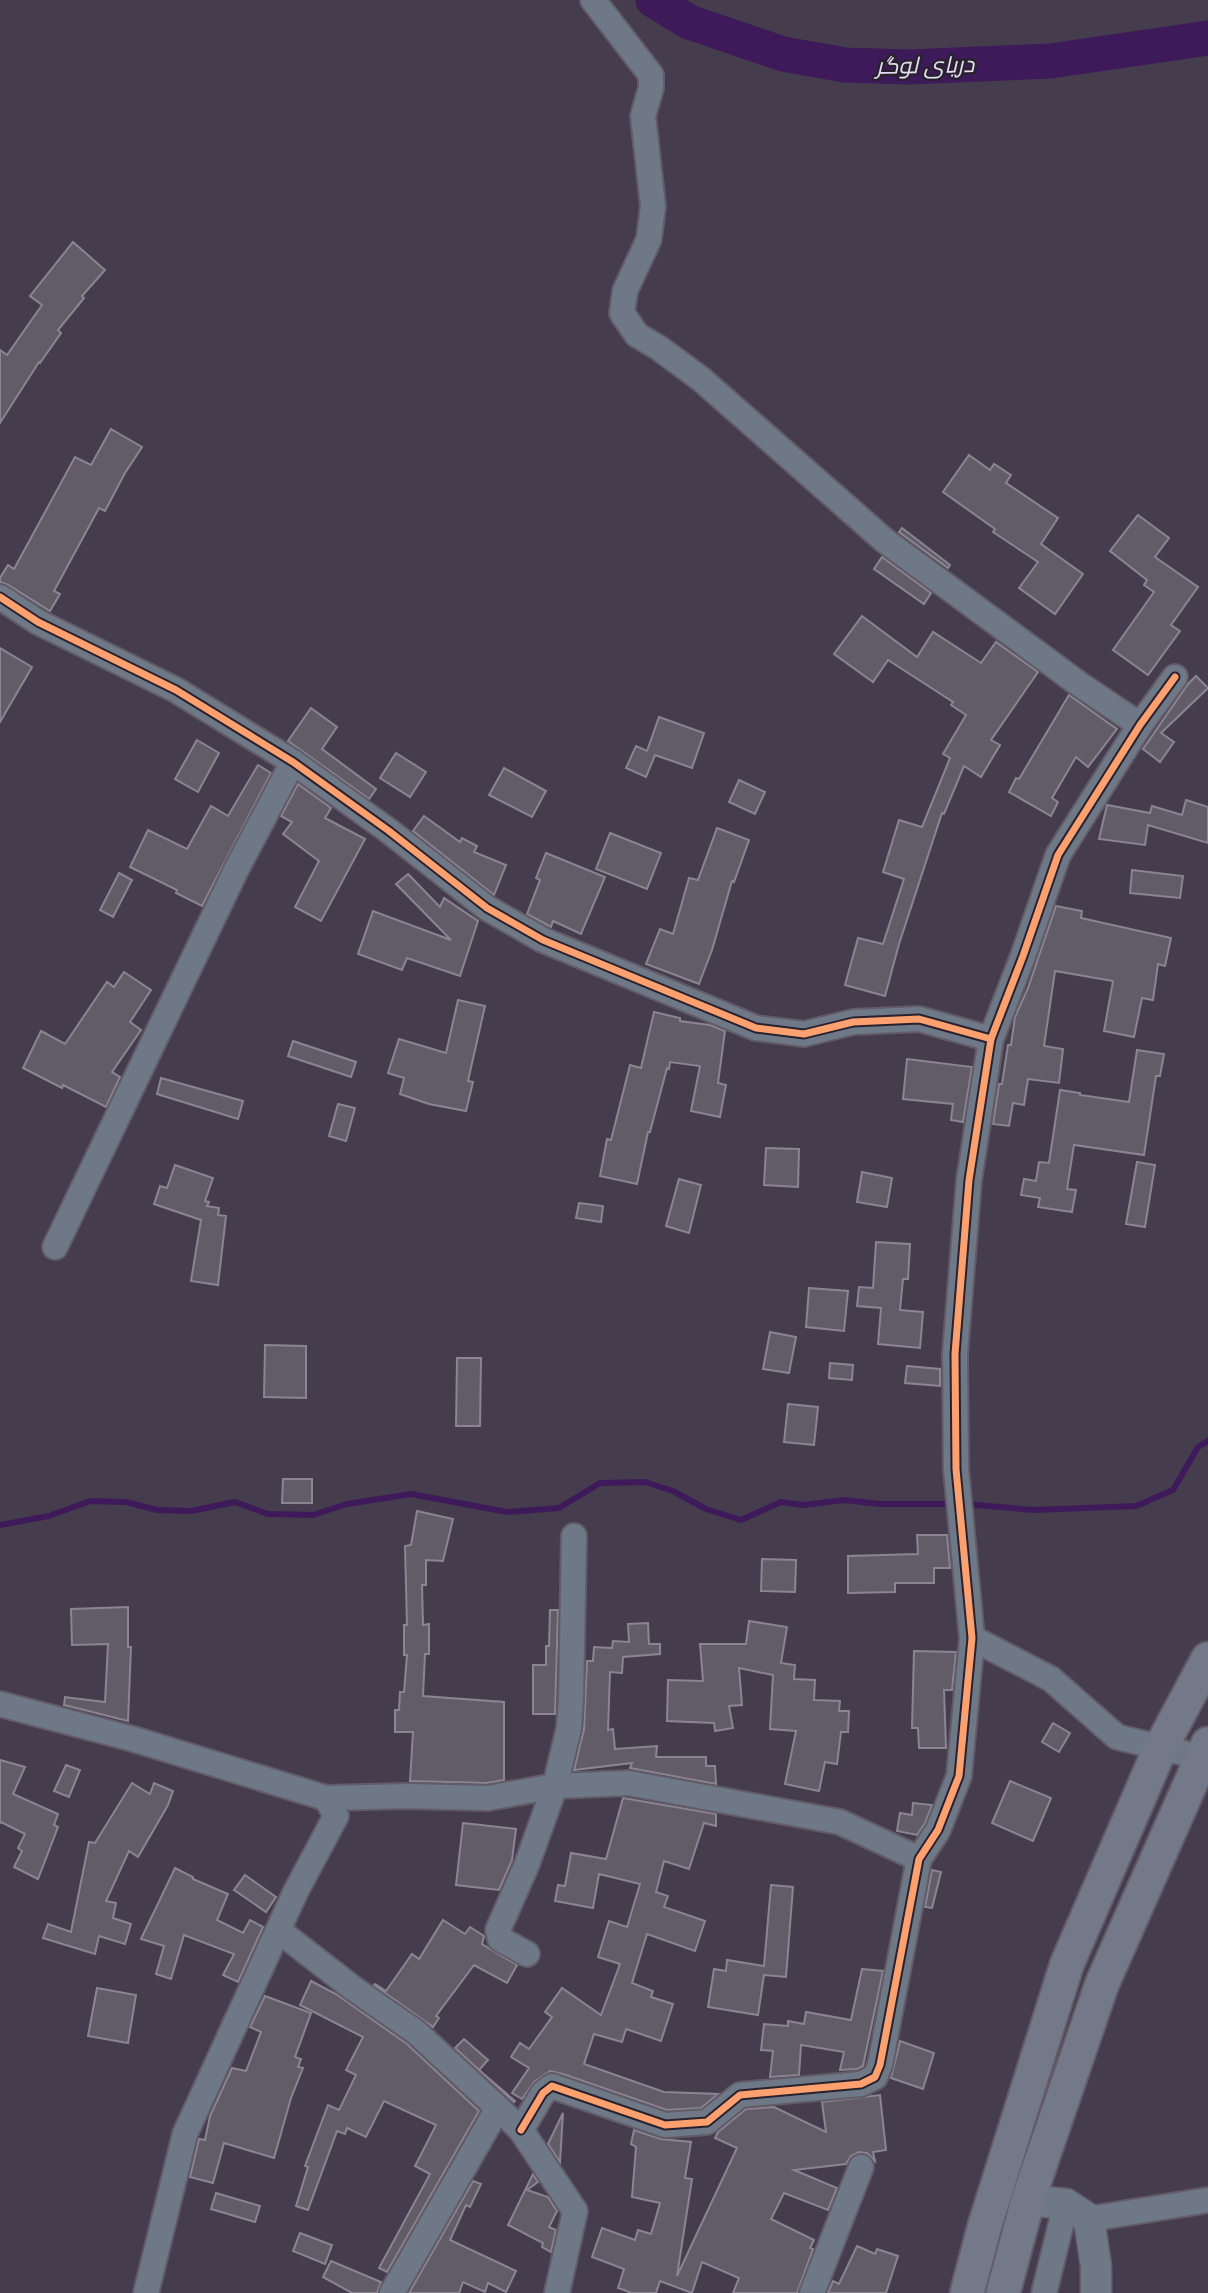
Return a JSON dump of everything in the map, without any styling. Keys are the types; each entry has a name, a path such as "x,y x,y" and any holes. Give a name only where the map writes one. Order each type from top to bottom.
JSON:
{"main road":[{"path":"967,2293 985,2225 1067,1964 1160,1749 1208,1660"},
{"path":"1003,2293 1028,2200 1102,1984 1205,1754"}],"street":[{"path":"593,0 651,75 651,88 643,116 653,206 649,239 625,291 622,313 637,335 701,379 884,540 1079,684 1140,725"},
{"path":"0,597 38,622 176,690 293,762 498,914 543,940 757,1028 804,1034 853,1021 919,1018 991,1039"},
{"path":"521,2130 542,2093 552,2087 665,2124 708,2122 740,2095 861,2084 875,2077 880,2065 919,1859 938,1830 959,1776 972,1638 956,1469 955,1354 969,1180 991,1039 1058,855 1140,725 1175,677"},
{"path":"55,1247 237,868 293,762"},
{"path":"527,1954 500,1939 498,1930 527,1864 555,1786 569,1728 574,1536"},
{"path":"972,1638 1051,1679 1117,1737 1160,1749 1205,1754"},
{"path":"0,1704 133,1739 326,1798 488,1798 555,1786 628,1783 840,1822 919,1859"},
{"path":"146,2293 185,2134 296,1891 336,1816 326,1798"},
{"path":"278,1930 354,1989 416,2032 521,2130 575,2211 559,2292"},
{"path":"393,2293 498,2108"},
{"path":"812,2293 861,2167"},
{"path":"1028,2200 1078,2212 1208,2200"},
{"path":"1044,2293 1078,2212"},
{"path":"1078,2212 1096,2266 1096,2293"}],"building":[{"path":"73,242 105,270 58,330 61,333 0,423 0,350 7,355 42,305 30,296"},
{"path":"111,429 142,447 105,511 99,508 54,591 60,594 50,611 0,582 0,578 8,565 14,569 75,457 91,465"},
{"path":"969,455 990,470 994,464 1011,475 1006,483 1058,518 1041,544 1083,574 1055,614 1019,588 1038,562 993,532 995,529 943,492"},
{"path":"1138,515 1169,538 1155,557 1198,587 1171,625 1180,631 1148,675 1113,650 1154,592 1144,585 1147,580 1110,551"},
{"path":"902,528 950,565 948,568 899,532"},
{"path":"882,557 931,593 924,604 874,569"},
{"path":"862,616 917,657 933,632 981,663 996,642 1038,672 991,740 1000,745 981,777 964,766 944,814 942,813 885,996 845,985 858,938 883,944 904,879 883,872 899,820 922,827 950,758 943,754 966,715 951,705 953,702 888,660 873,682 834,654"},
{"path":"0,648 32,667 0,722"},
{"path":"1196,676 1208,688 1161,733 1174,742 1160,762 1143,749"},
{"path":"1069,695 1117,729 1088,767 1076,757 1052,798 1058,802 1051,816 1009,792"},
{"path":"311,708 337,727 322,749 376,789 369,799 288,741"},
{"path":"659,717 704,733 692,768 655,755 646,777 626,768 636,746 647,751"},
{"path":"197,740 219,753 198,792 175,779"},
{"path":"396,753 426,772 410,797 380,778"},
{"path":"258,765 271,773 202,906 176,893 177,890 130,867 148,830 187,849 211,806 228,816"},
{"path":"504,768 546,791 532,817 489,795"},
{"path":"739,780 765,792 755,814 729,802"},
{"path":"298,784 331,808 325,818 365,839 321,921 295,907 319,861 283,834 292,822 281,816"},
{"path":"1186,800 1208,807 1208,843 1148,825 1145,845 1099,839 1107,805 1150,813 1152,806 1182,815"},
{"path":"424,816 460,842 462,838 477,846 474,852 506,865 494,895 413,831"},
{"path":"717,828 749,840 734,882 732,881 699,984 646,964 660,929 673,934 689,878 698,880"},
{"path":"610,833 661,853 647,889 596,869"},
{"path":"546,853 605,877 581,934 553,921 551,927 527,914 540,880 536,878"},
{"path":"1132,870 1183,876 1180,898 1130,893"},
{"path":"119,873 132,880 113,917 100,910"},
{"path":"408,874 440,907 444,898 478,921 460,976 407,958 402,970 358,954 373,911 451,940 396,884"},
{"path":"1056,906 1082,911 1081,918 1171,938 1165,966 1158,964 1153,1000 1142,998 1134,1037 1104,1031 1113,981 1055,971 1044,1046 1063,1049 1059,1083 1028,1079 1024,1105 1013,1103 1009,1126 993,1124 999,1084 1002,1084 1015,1017 1028,988"},
{"path":"124,972 151,990 130,1022 141,1030 112,1072 120,1077 106,1107 23,1068 41,1031 65,1044 107,982 114,987"},
{"path":"458,1000 485,1006 468,1081 473,1082 466,1111 429,1104 400,1094 404,1078 388,1073 399,1039 446,1053"},
{"path":"654,1012 725,1031 718,1083 726,1085 720,1117 691,1111 700,1066 670,1062 648,1132 637,1184 600,1176 607,1139 611,1140 630,1065 641,1068"},
{"path":"293,1041 356,1062 351,1077 288,1056"},
{"path":"1137,1050 1164,1054 1160,1076 1156,1076 1144,1155 1074,1145 1067,1189 1076,1190 1072,1212 1038,1207 1040,1198 1021,1195 1024,1179 1036,1181 1039,1162 1049,1163 1060,1090 1129,1102"},
{"path":"907,1059 972,1067 963,1122 951,1120 953,1104 903,1099"},
{"path":"161,1078 243,1101 238,1119 157,1094"},
{"path":"338,1104 355,1108 346,1141 329,1136"},
{"path":"766,1148 799,1149 798,1187 764,1185"},
{"path":"1137,1162 1155,1165 1145,1227 1126,1224"},
{"path":"175,1165 213,1178 205,1201 209,1202 207,1206 219,1208 218,1215 226,1216 218,1285 191,1281 201,1220 154,1204 160,1186 167,1188"},
{"path":"862,1172 892,1178 887,1207 857,1202"},
{"path":"679,1179 701,1185 689,1233 666,1226"},
{"path":"579,1203 603,1206 601,1222 576,1218"},
{"path":"876,1242 910,1244 908,1279 903,1279 900,1310 923,1312 920,1348 878,1344 881,1308 857,1306 859,1287 873,1288"},
{"path":"809,1288 848,1291 844,1331 806,1327"},
{"path":"770,1332 796,1337 789,1373 763,1369"},
{"path":"265,1345 306,1346 306,1398 264,1397"},
{"path":"457,1358 481,1358 480,1426 456,1426"},
{"path":"830,1363 853,1365 852,1380 829,1378"},
{"path":"907,1366 940,1369 940,1386 905,1383"},
{"path":"788,1404 818,1407 814,1445 784,1442"},
{"path":"283,1479 312,1479 312,1503 282,1503"},
{"path":"417,1511 453,1519 443,1561 426,1560 426,1585 422,1585 423,1625 429,1624 429,1654 425,1654 423,1696 504,1702 504,1780 487,1783 410,1781 413,1732 395,1732 395,1710 399,1710 400,1692 404,1692 407,1655 404,1655 404,1625 407,1625 405,1546 411,1545"},
{"path":"917,1535 947,1535 950,1568 934,1568 934,1583 895,1583 895,1592 848,1593 848,1556 918,1554"},
{"path":"762,1559 796,1560 795,1592 761,1591"},
{"path":"128,1607 128,1647 131,1647 128,1721 64,1705 65,1697 105,1702 108,1644 72,1645 71,1609"},
{"path":"550,1610 558,1610 555,1714 533,1714 533,1665 546,1665"},
{"path":"749,1621 787,1627 781,1663 795,1665 794,1679 815,1680 814,1700 840,1701 839,1711 849,1711 848,1732 841,1732 837,1764 825,1762 819,1791 785,1784 796,1731 770,1729 773,1675 739,1668 742,1705 729,1706 733,1728 715,1731 714,1723 667,1721 668,1680 703,1681 700,1644 746,1644"},
{"path":"648,1623 649,1644 660,1644 660,1654 623,1657 622,1673 610,1672 608,1730 613,1729 615,1749 657,1746 656,1757 706,1757 706,1766 715,1766 716,1784 630,1768 632,1763 574,1770 584,1729 587,1661 593,1661 594,1647 612,1648 613,1641 629,1642 628,1624"},
{"path":"914,1651 956,1652 952,1690 944,1690 946,1748 919,1748 918,1728 912,1728"},
{"path":"1053,1723 1070,1733 1059,1752 1042,1742"},
{"path":"0,1760 25,1767 13,1794 58,1814 54,1825 58,1827 38,1879 14,1867 22,1851 18,1848 25,1834 0,1823"},
{"path":"66,1765 80,1770 69,1797 54,1791"},
{"path":"1010,1781 1051,1798 1033,1841 992,1823"},
{"path":"132,1783 150,1794 154,1783 173,1791 168,1805 138,1857 129,1851 106,1901 116,1903 113,1918 131,1924 125,1944 99,1936 95,1954 43,1938 48,1924 71,1932 89,1842 95,1843"},
{"path":"623,1798 716,1814 716,1826 704,1823 689,1869 664,1861 656,1892 668,1896 664,1907 705,1921 695,1951 647,1934 632,1983 653,1991 651,1997 673,2004 661,2041 626,2029 622,2042 594,2034 584,2064 664,2092 718,2094 701,2108 667,2110 550,2071 534,2082 522,2099 512,2093 529,2068 511,2057 520,2043 529,2049 552,2017 545,2012 562,1988 601,2015 620,1964 598,1957 609,1921 627,1927 640,1884 599,1874 593,1908 555,1901 558,1885 565,1886 571,1853 606,1859"},
{"path":"913,1803 932,1805 925,1823 917,1835 897,1831 900,1813 912,1815"},
{"path":"463,1823 516,1829 512,1860 499,1890 456,1885"},
{"path":"175,1868 228,1894 217,1920 243,1933 250,1920 263,1927 238,1982 223,1975 234,1954 184,1935 171,1979 156,1974 164,1946 141,1939"},
{"path":"932,1870 941,1872 932,1908 925,1907"},
{"path":"245,1875 276,1897 266,1912 234,1890"},
{"path":"771,1885 793,1887 786,1977 764,1975 758,2015 708,2007 714,1969 726,1971 727,1960 764,1966"},
{"path":"443,1920 465,1934 470,1927 484,1936 482,1944 517,1965 507,1983 474,1965 436,2016 439,2018 433,2027 374,1985 386,1991 412,1954 419,1959"},
{"path":"862,1969 883,1971 863,2066 840,2070 844,2052 801,2045 799,2075 770,2077 773,2051 761,2050 764,2024 788,2026 788,2021 804,2024 806,2012 851,2020"},
{"path":"311,1981 336,1994 407,2044 479,2111 387,2272 379,2268 430,2174 415,2166 436,2125 384,2101 366,2137 347,2128 345,2134 337,2131 308,2210 296,2206 308,2167 305,2166 328,2105 339,2110 356,2075 346,2070 363,2037 300,2005"},
{"path":"97,1988 136,1995 128,2043 88,2036"},
{"path":"265,1996 311,2013 295,2057 301,2059 298,2067 303,2068 291,2098 274,2158 224,2143 213,2183 190,2177 199,2139 205,2140 210,2116 232,2068 246,2071 261,2032 250,2027"},
{"path":"464,2039 488,2060 479,2070 455,2048"},
{"path":"900,2041 934,2053 923,2089 891,2078"},
{"path":"480,2071 515,2101 514,2102"},
{"path":"880,2095 886,2150 873,2152 875,2161 867,2153 859,2152 851,2156 846,2164 794,2170 837,2188 828,2210 784,2193 771,2219 814,2240 797,2293 733,2293 739,2278 702,2262 692,2293 660,2281 656,2293 632,2293 618,2288 624,2269 592,2257 602,2228 635,2240 638,2230 651,2234 660,2203 632,2197 636,2147 631,2144 634,2130 661,2139 691,2142 685,2178 692,2179 677,2276 737,2148 715,2138 718,2132 746,2109 774,2107 826,2132 822,2102"},
{"path":"563,2113 560,2162 548,2144"},
{"path":"533,2174 538,2182 527,2190 548,2197 557,2211 549,2227 556,2230 551,2252 542,2247 543,2243 508,2225"},
{"path":"473,2181 481,2184 470,2207 466,2205 450,2240 516,2271 506,2292 488,2283 485,2292 463,2282 459,2293 409,2293"},
{"path":"216,2193 260,2206 255,2222 211,2209"},
{"path":"300,2233 332,2245 325,2264 293,2251"},
{"path":"857,2246 875,2254 877,2249 898,2256 886,2293 828,2293 833,2281 839,2284"},
{"path":"331,2261 381,2282 377,2293 352,2293 323,2277"}],"waterway":[{"name":"دریای لوگر","path":"653,0 689,22 783,54 845,65 909,67 1050,61 1208,38"},
{"path":"965,1504 1034,1510 1136,1506 1173,1490 1198,1447 1208,1441"},
{"path":"0,1525 49,1516 90,1501 126,1502 157,1510 191,1511 235,1502 268,1514 313,1515 347,1504 411,1494 507,1512 559,1508 600,1483 645,1482 673,1491 706,1509 741,1520 781,1502 803,1505 844,1500 880,1504 954,1504"}],"cycle path":[{"path":"0,597 38,622 176,690 293,762 389,831 487,908 543,940 756,1028 804,1034 853,1022 919,1019 991,1039"},
{"path":"521,2130 543,2093 552,2086 665,2125 707,2122 740,2095 861,2084 875,2077 880,2065 919,1859 938,1830 959,1776 972,1638 956,1469 955,1354 969,1180 991,1039 1058,855 1140,725 1175,677"}]}
